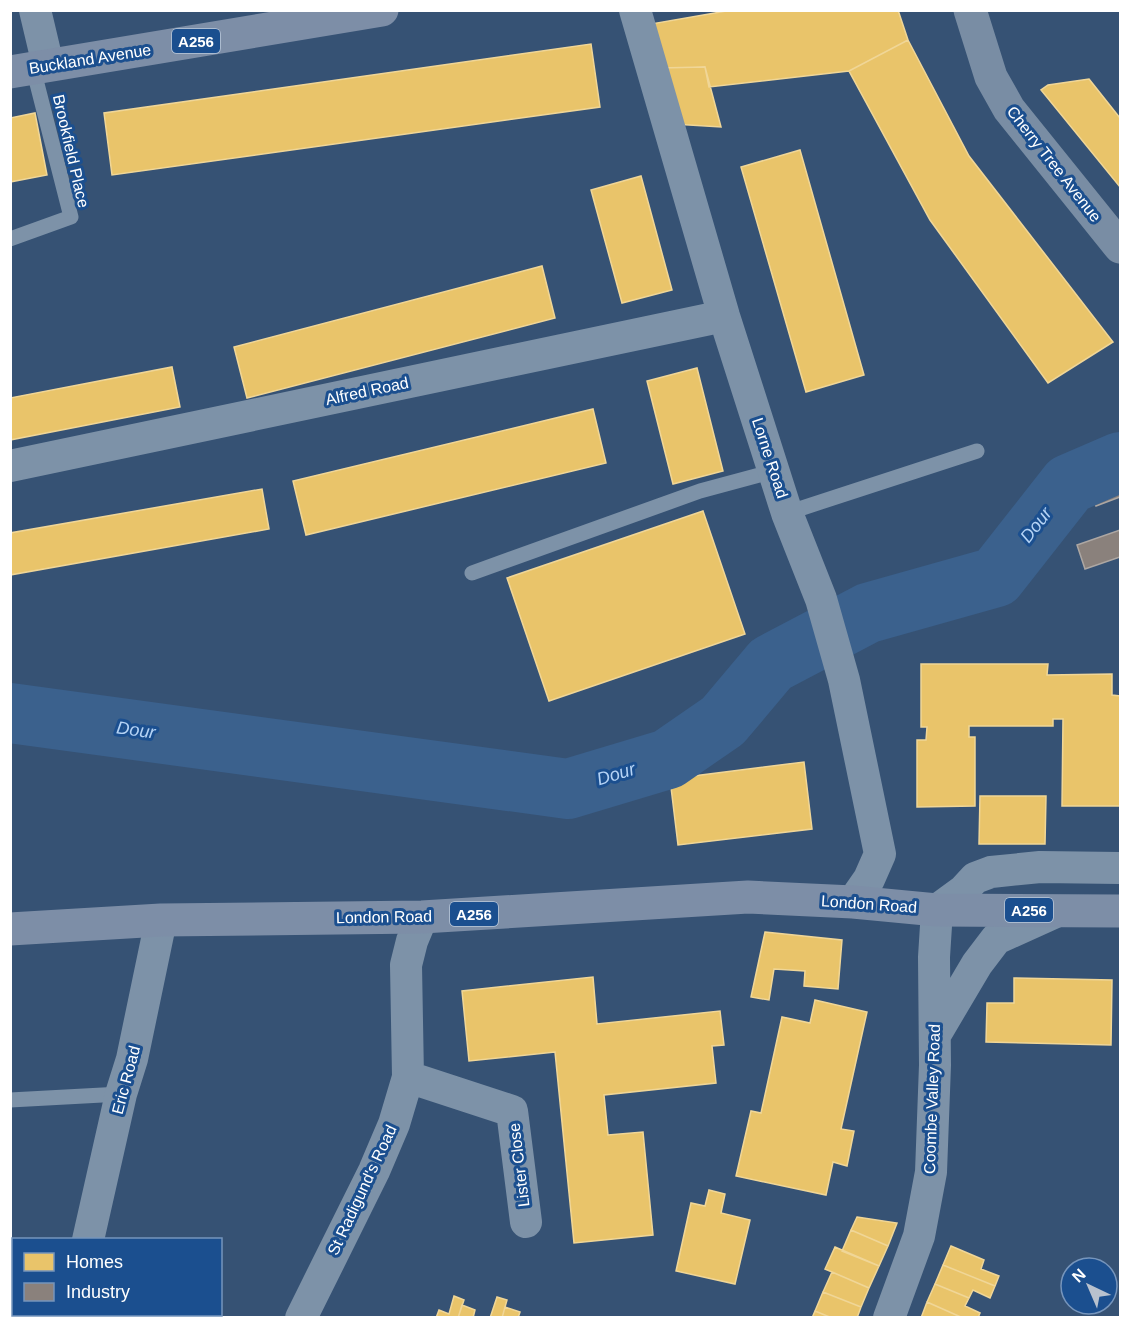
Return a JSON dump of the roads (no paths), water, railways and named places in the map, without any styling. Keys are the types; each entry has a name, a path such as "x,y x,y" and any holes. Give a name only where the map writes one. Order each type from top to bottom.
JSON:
{"main road":[{"name":"Buckland Avenue","path":"31,68 382,10"},
{"name":"London Road","path":"10,929 161,920 422,917 748,897 853,902 937,910 1120,912"}],"street":[{"path":"31,68 35,10"},
{"name":"Lorne Road","path":"635,10 724,316 787,513 821,599 844,680 880,854 869,879 853,902"},
{"name":"Cherry Tree Avenue","path":"970,10 991,77 1009,109 1120,247"},
{"name":"Alfred Road","path":"10,466 724,316"},
{"name":"London Road","path":"937,910 963,891 975,878 991,872 1041,867 1120,868"},
{"name":"Coombe Valley Road","path":"889,1317 919,1236 931,1172 934,957 937,910"},
{"path":"934,1036 977,964 996,939 1058,911"},
{"name":"St Radigund's Road","path":"301,1317 374,1171 394,1124 408,1077 406,965 412,941 422,917"},
{"name":"Eric Road","path":"88,1238 132,1059 161,920"},
{"name":"Lister Close","path":"408,1077 512,1111 526,1222"}],"lane":[{"name":"Brookfield Place","path":"10,239 70,217 31,68"},
{"path":"787,513 977,451"},
{"path":"472,573 700,491 774,471"},
{"path":"10,1100 122,1095"}],"waterway":[{"name":"Dour","path":"10,713 568,789 668,759 723,721 771,664 868,613 996,577 1069,484 1120,462"}]}
